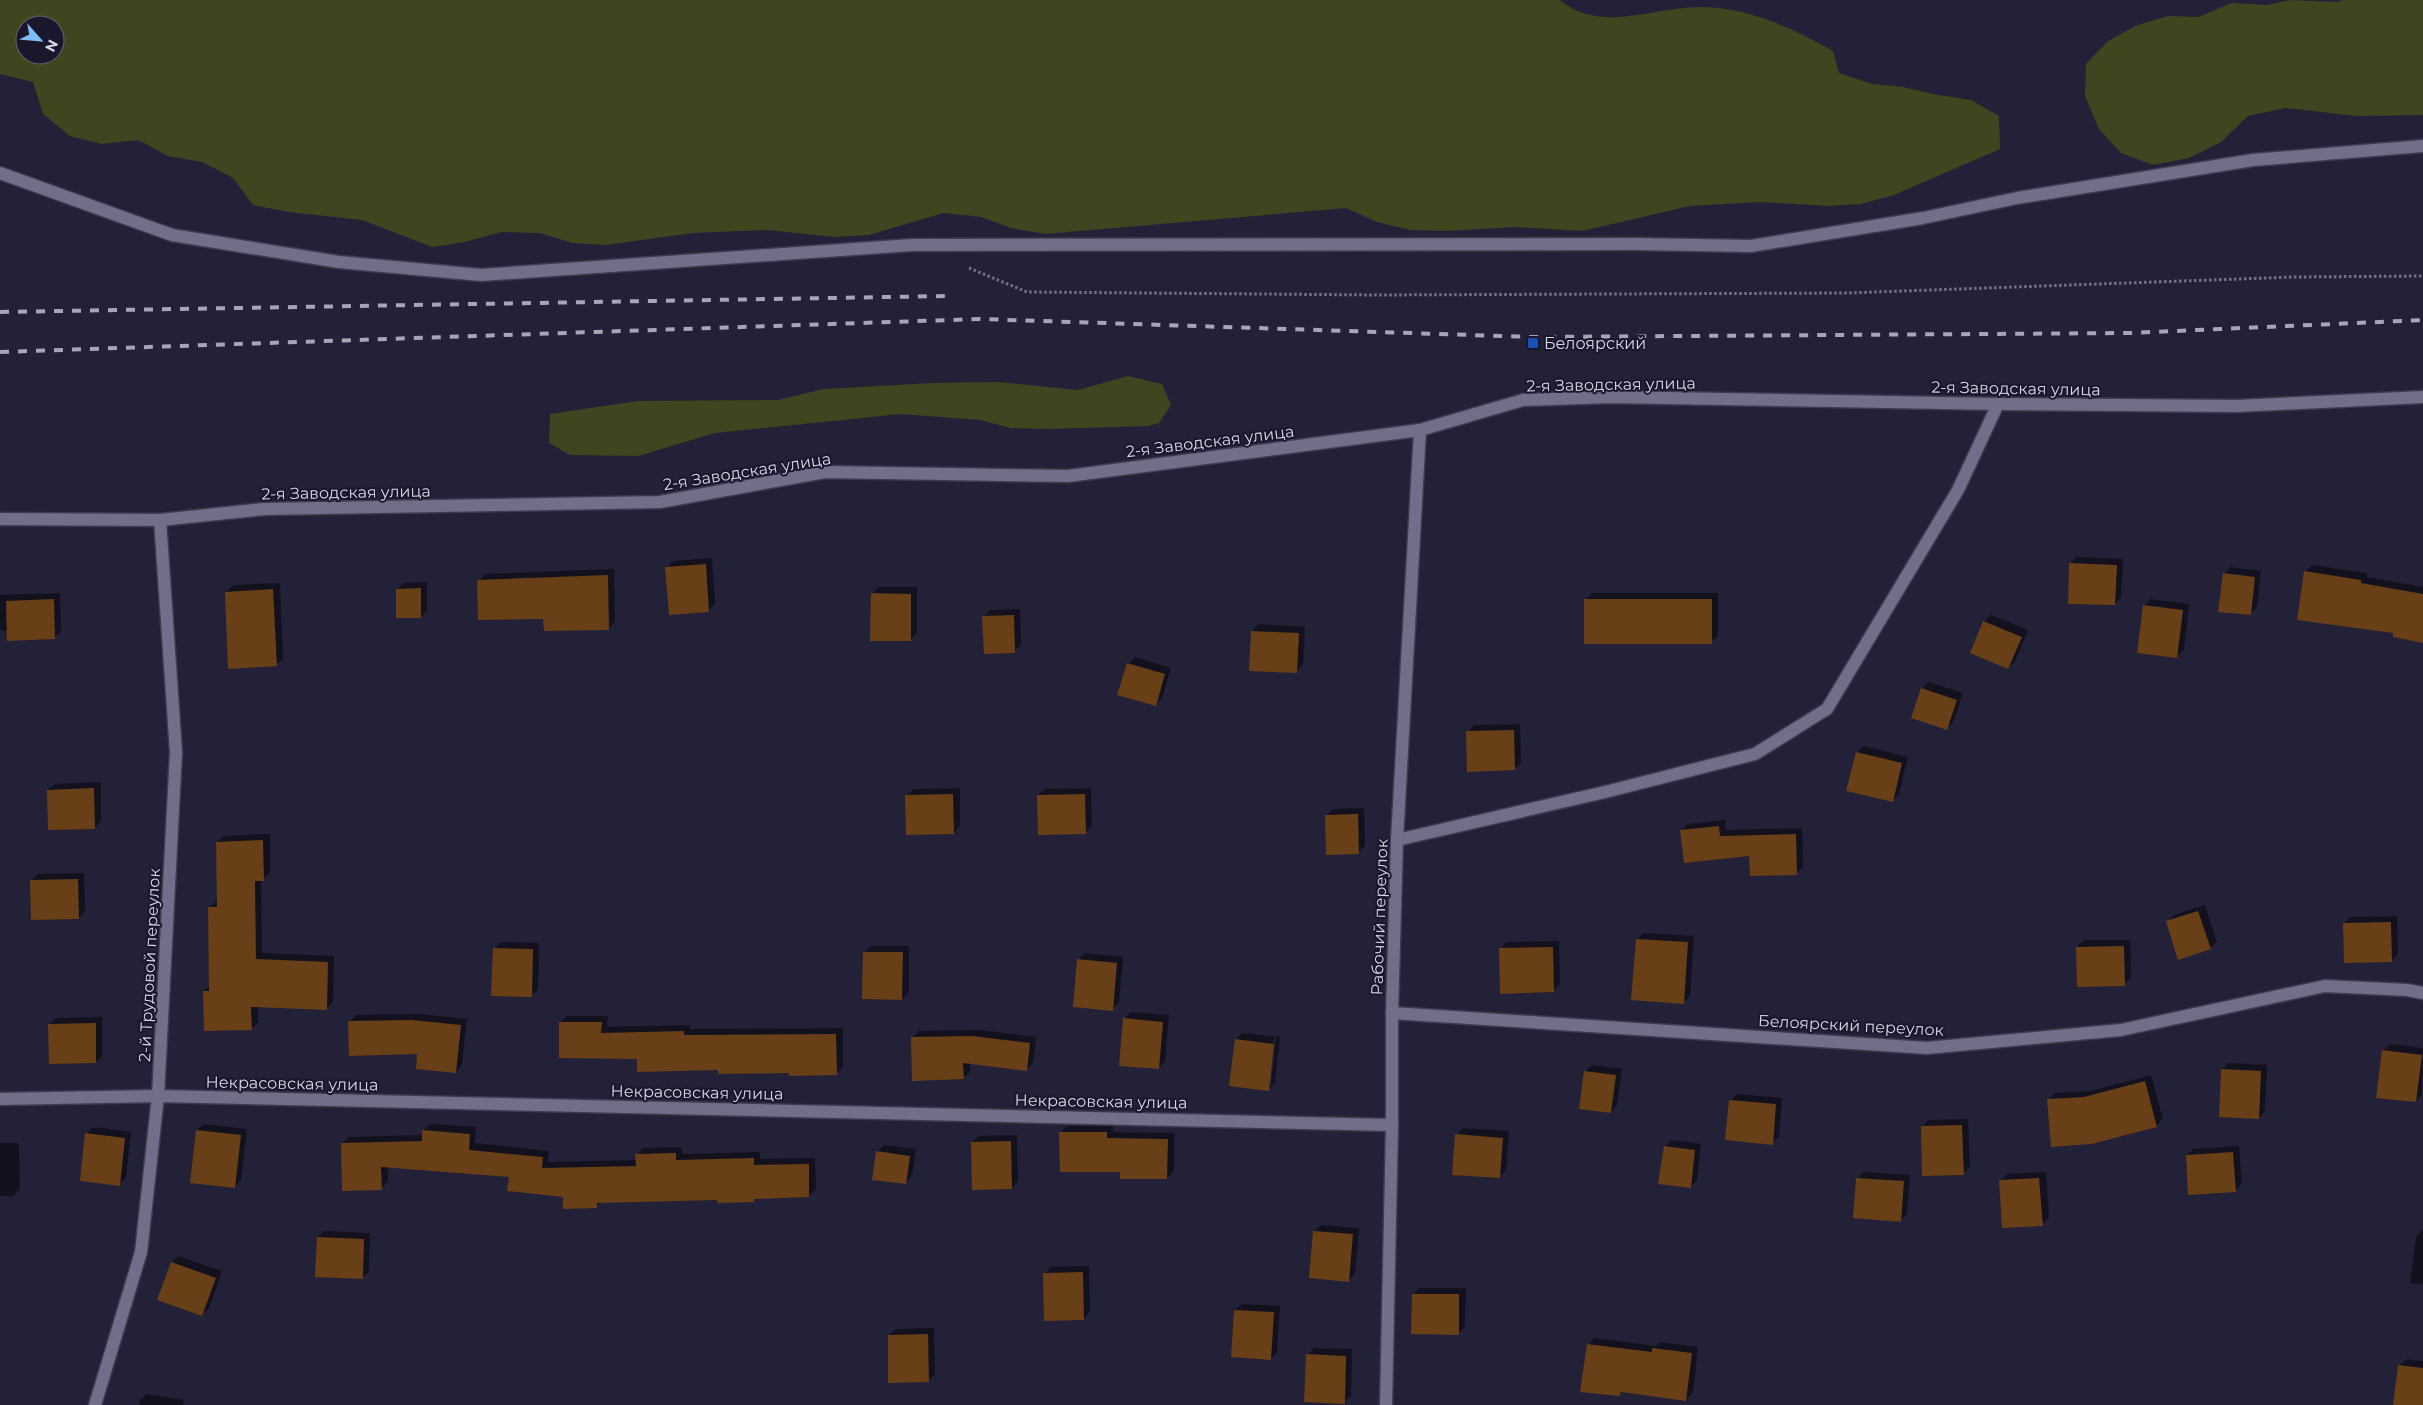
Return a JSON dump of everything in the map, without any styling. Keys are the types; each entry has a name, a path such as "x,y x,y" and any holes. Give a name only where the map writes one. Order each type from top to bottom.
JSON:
{"street":[{"path":"0,174 172,235 339,262 480,275 912,245 1636,244 1751,246 1923,218 2017,198 2253,160 2423,146"},
{"name":"2-я Заводская улица","path":"0,519 160,520 264,509 660,502 825,472 1068,476 1420,430 1522,400 1610,397 2237,406 2423,397"},
{"path":"1397,840 1605,792 1755,754 1827,709 1958,490 1998,404"},
{"name":"Рабочий переулок","path":"1386,1405 1392,1124 1392,1013 1397,840 1420,430"},
{"name":"2-й Трудовой переулок","path":"95,1405 141,1252 158,1096 176,752 160,520"},
{"name":"Белоярский переулок","path":"1392,1013 1927,1048 2121,1030 2325,986 2423,992"},
{"name":"Некрасовская улица","path":"0,1099 158,1096 1392,1124"}],"path":[{"path":"965,267 1027,292 1377,295 1847,293 2294,278 2423,276"}],"green space":[{"path":"0,0 1560,0 1575,10 1609,17 1700,7 1735,11 1769,20 1802,34 1833,51 1839,73 1872,84 1903,87 1971,100 1999,116 2000,149 1894,195 1861,204 1828,206 1761,202 1690,206 1582,231 1515,227 1447,231 1410,230 1377,222 1346,208 1045,234 1011,228 981,217 943,213 869,235 835,237 767,230 693,233 606,245 573,243 540,233 501,232 465,242 432,247 362,220 289,212 253,205 233,178 202,162 168,156 138,140 102,144 70,136 43,114 33,82 0,74"},
{"path":"2289,0 2337,2 2342,0 2423,0 2423,115 2357,116 2285,108 2248,116 2221,142 2189,158 2153,165 2121,153 2099,129 2085,96 2086,64 2108,41 2135,26 2168,16 2198,17 2232,3 2267,5"},
{"path":"1128,376 1162,384 1171,405 1159,423 1148,426 1048,429 1011,428 980,420 901,414 715,433 638,456 570,455 549,443 550,414 638,401 778,400 824,389 932,383 999,382 1078,390"}],"building":[{"path":"2069,563 2117,565 2115,605 2068,604"},
{"path":"706,564 709,612 669,615 665,567"},
{"path":"2304,571 2361,580 2361,583 2423,594 2423,643 2393,637 2393,633 2297,620"},
{"path":"2223,573 2255,577 2251,615 2218,612"},
{"path":"608,575 609,630 544,631 543,619 478,620 477,580"},
{"path":"421,588 421,618 396,618 396,589"},
{"path":"273,589 277,666 228,669 225,592"},
{"path":"871,593 911,594 911,641 870,641"},
{"path":"54,599 55,639 7,641 6,601"},
{"path":"1584,599 1712,599 1712,644 1584,644"},
{"path":"2143,605 2183,610 2177,658 2137,653"},
{"path":"1014,615 1015,653 984,654 982,616"},
{"path":"1983,621 2022,637 2008,669 1970,653"},
{"path":"1251,631 1299,633 1297,673 1249,671"},
{"path":"1127,663 1165,674 1156,706 1117,695"},
{"path":"1921,688 1957,700 1947,730 1911,718"},
{"path":"1514,730 1515,770 1467,772 1466,731"},
{"path":"1856,752 1902,763 1893,802 1846,791"},
{"path":"94,788 95,829 48,830 47,790"},
{"path":"953,794 954,834 906,835 905,795"},
{"path":"1085,794 1086,834 1038,835 1037,795"},
{"path":"1358,814 1359,854 1326,855 1325,815"},
{"path":"1719,826 1720,836 1796,834 1797,875 1750,876 1749,856 1684,863 1680,830"},
{"path":"263,840 264,881 255,881 256,959 328,962 327,1010 251,1007 252,1030 204,1031 203,991 209,991 208,907 217,907 216,842"},
{"path":"78,879 79,919 31,920 30,880"},
{"path":"2198,911 2211,949 2178,960 2166,921"},
{"path":"2391,922 2392,962 2344,963 2343,923"},
{"path":"1636,939 1688,942 1684,1004 1631,1000"},
{"path":"2124,946 2125,986 2077,987 2076,947"},
{"path":"1553,947 1554,992 1500,994 1499,948"},
{"path":"493,948 533,949 532,997 491,996"},
{"path":"863,952 903,952 902,1000 862,999"},
{"path":"1077,959 1117,963 1113,1011 1073,1007"},
{"path":"1123,1018 1163,1022 1159,1069 1119,1066"},
{"path":"412,1020 461,1025 456,1073 416,1069 417,1054 349,1056 348,1021"},
{"path":"559,1022 602,1022 601,1033 684,1031 684,1035 836,1034 837,1075 789,1076 789,1073 718,1074 718,1070 637,1072 637,1059 559,1058"},
{"path":"96,1023 96,1063 49,1064 48,1024"},
{"path":"972,1036 1030,1043 1027,1071 963,1063 964,1079 912,1081 911,1037"},
{"path":"1235,1039 1274,1044 1269,1091 1229,1086"},
{"path":"2382,1050 2422,1055 2416,1102 2376,1098"},
{"path":"2221,1069 2261,1071 2259,1119 2219,1117"},
{"path":"1584,1071 1616,1075 1611,1113 1579,1109"},
{"path":"2145,1081 2157,1127 2091,1144 2051,1147 2047,1099 2084,1097"},
{"path":"1729,1100 1776,1104 1773,1145 1725,1140"},
{"path":"1962,1125 1964,1175 1922,1176 1921,1126"},
{"path":"196,1130 241,1135 235,1188 190,1183"},
{"path":"422,1130 470,1134 469,1150 543,1157 542,1168 636,1166 635,1154 676,1153 676,1160 754,1158 754,1165 809,1164 809,1197 754,1199 754,1202 717,1203 717,1200 597,1203 597,1208 563,1209 563,1197 507,1191 509,1177 381,1167 382,1190 342,1191 341,1143 422,1141"},
{"path":"1059,1132 1107,1132 1107,1138 1168,1139 1167,1179 1120,1179 1120,1172 1060,1172"},
{"path":"85,1133 125,1138 120,1186 80,1181"},
{"path":"1455,1134 1503,1138 1500,1178 1452,1175"},
{"path":"1011,1141 1012,1189 972,1190 971,1142"},
{"path":"1664,1146 1695,1150 1691,1188 1658,1184"},
{"path":"876,1151 910,1156 906,1184 872,1180"},
{"path":"2233,1152 2236,1192 2188,1195 2186,1155"},
{"path":"1856,1178 1904,1181 1901,1222 1853,1218"},
{"path":"2039,1178 2043,1226 2002,1228 1999,1180"},
{"path":"1313,1231 1353,1234 1349,1282 1309,1278"},
{"path":"317,1237 364,1239 363,1279 315,1277"},
{"path":"171,1262 216,1278 202,1316 157,1300"},
{"path":"1083,1272 1084,1320 1044,1321 1043,1273"},
{"path":"1412,1294 1459,1294 1459,1335 1411,1334"},
{"path":"1234,1310 1274,1312 1271,1360 1231,1357"},
{"path":"928,1334 929,1382 888,1383 888,1335"},
{"path":"1587,1344 1652,1352 1652,1348 1692,1353 1686,1401 1621,1392 1620,1396 1580,1392"},
{"path":"1306,1354 1346,1356 1345,1404 1304,1402"},
{"path":"2398,1365 2423,1368 2423,1405 2393,1405"}],"railway":[{"path":"0,312 948,296"},
{"path":"0,352 980,319 1532,337 2130,333 2423,320"}],"place":[{"name":"Белоярский","path":"1533,343"}]}
